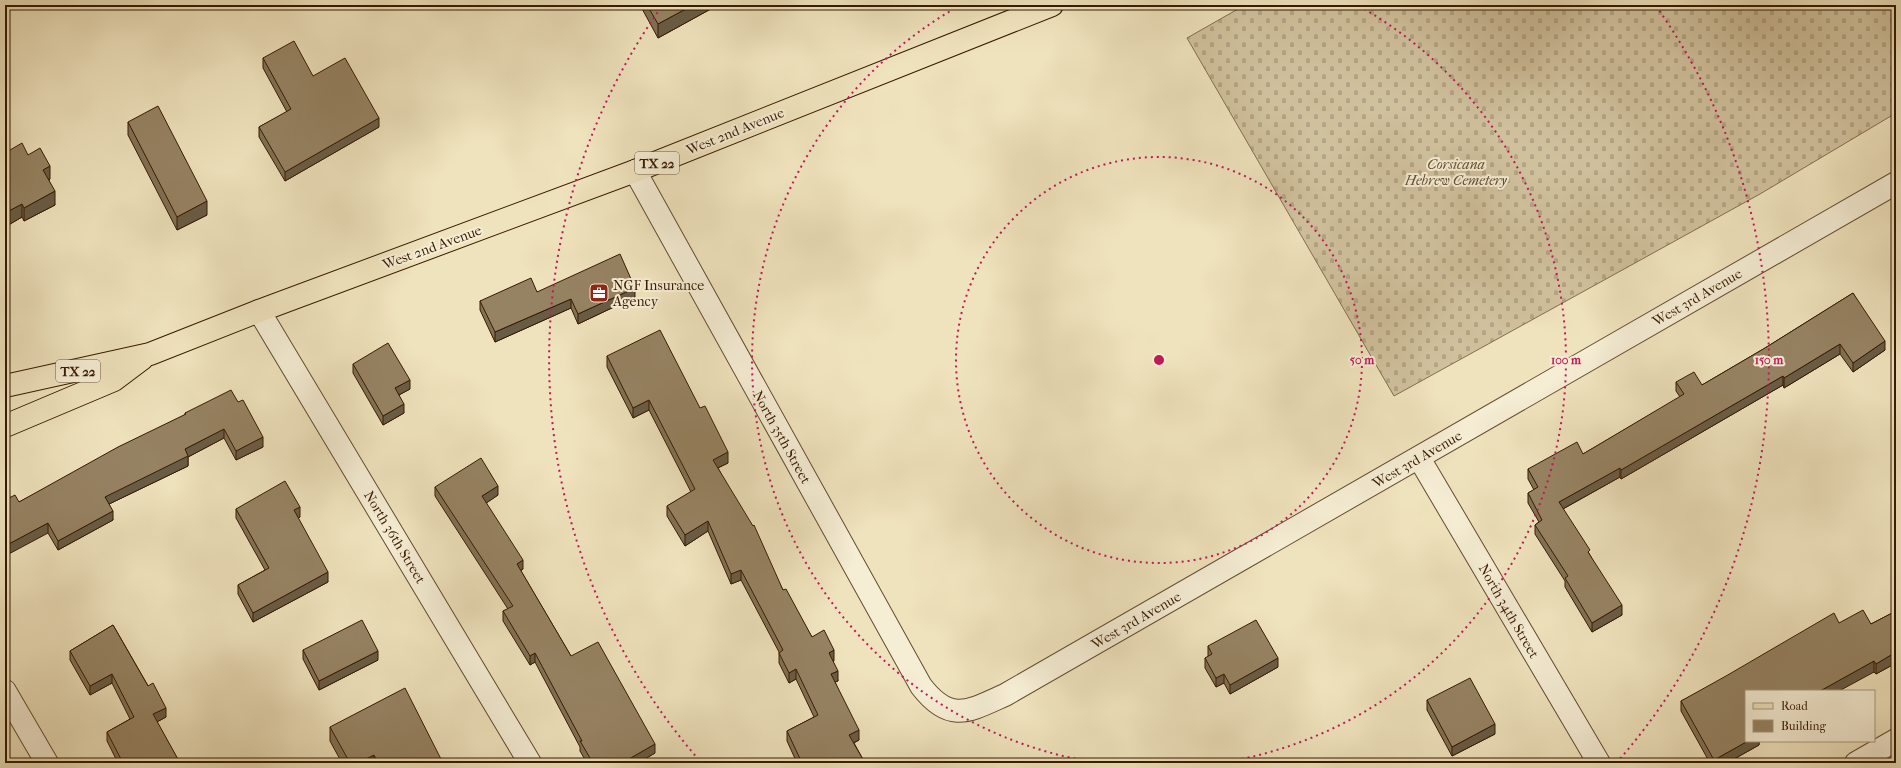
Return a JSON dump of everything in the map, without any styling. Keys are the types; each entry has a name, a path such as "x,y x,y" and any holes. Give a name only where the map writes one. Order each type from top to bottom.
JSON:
{"main road":[{"name":"West 2nd Avenue","path":"259,311 635,171 1052,5"},
{"name":"TX 22","path":"5,386 150,354 259,311"},
{"path":"5,426 114,380 150,354"}],"street":[{"name":"North 35th Street","path":"635,171 918,679 932,701"},
{"name":"West 3rd Avenue","path":"932,701 952,711 969,711 1005,695 1896,183"},
{"name":"North 36th Street","path":"259,311 530,763"},
{"name":"North 34th Street","path":"1419,458 1599,763"},
{"path":"5,691 47,763"},
{"path":"1856,763 1896,740"}],"green space":[{"name":"Corsicana Hebrew Cemetery","path":"1245,5 1896,5 1896,113 1760,194 1394,396 1187,38"}],"building":[{"path":"647,5 693,5 658,24"},
{"path":"294,41 313,76 345,58 379,118 285,172 259,127 291,109 263,58"},
{"path":"158,106 207,201 177,217 128,122"},
{"path":"22,143 28,155 40,148 50,166 43,170 55,191 24,208 22,204 5,213 5,153"},
{"path":"620,254 635,288 578,314 571,299 495,332 480,301 531,278 537,292"},
{"path":"1853,293 1885,341 1853,363 1840,344 1784,378 1783,376 1621,470 1620,468 1559,502 1590,550 1588,552 1622,605 1592,623 1565,578 1568,576 1535,525 1542,520 1528,493 1538,487 1528,469 1577,442 1583,454 1684,394 1676,382 1694,372 1702,385"},
{"path":"660,330 700,408 705,406 728,452 713,460 753,526 754,525 783,590 786,589 812,637 824,630 834,650 829,653 838,671 831,674 859,730 849,735 865,763 802,763 787,731 818,715 796,669 789,673 779,653 783,650 741,570 731,574 708,521 685,535 667,506 695,489 649,400 633,408 607,356"},
{"path":"388,343 410,380 395,388 404,404 383,416 353,364"},
{"path":"231,390 238,402 243,400 263,437 236,451 224,429 185,449 188,456 105,497 113,511 58,541 48,523 5,546 5,500 15,495 19,502 118,447"},
{"path":"481,458 498,486 482,496 523,560 517,564 571,656 598,642 655,744 622,763 593,763 580,741 582,741 535,653 530,656 503,611 513,606 435,487"},
{"path":"285,481 300,507 294,510 328,572 253,613 238,585 269,568 236,509"},
{"path":"1863,610 1871,624 1896,611 1896,652 1876,664 1874,661 1822,690 1745,690 1745,742 1746,742 1714,760 1681,701 1834,613 1839,623"},
{"path":"362,620 378,651 319,681 303,650"},
{"path":"1256,620 1278,658 1230,685 1224,674 1216,678 1205,658 1212,654 1208,646"},
{"path":"113,625 148,686 153,683 166,708 153,714 180,763 123,763 107,732 134,717 112,674 90,686 70,651"},
{"path":"1470,678 1495,724 1452,747 1427,700"},
{"path":"405,688 443,763 378,763 374,755 358,763 350,763 330,727"}],"place":[{"name":"NGF Insurance Agency","path":"599,293"}]}
